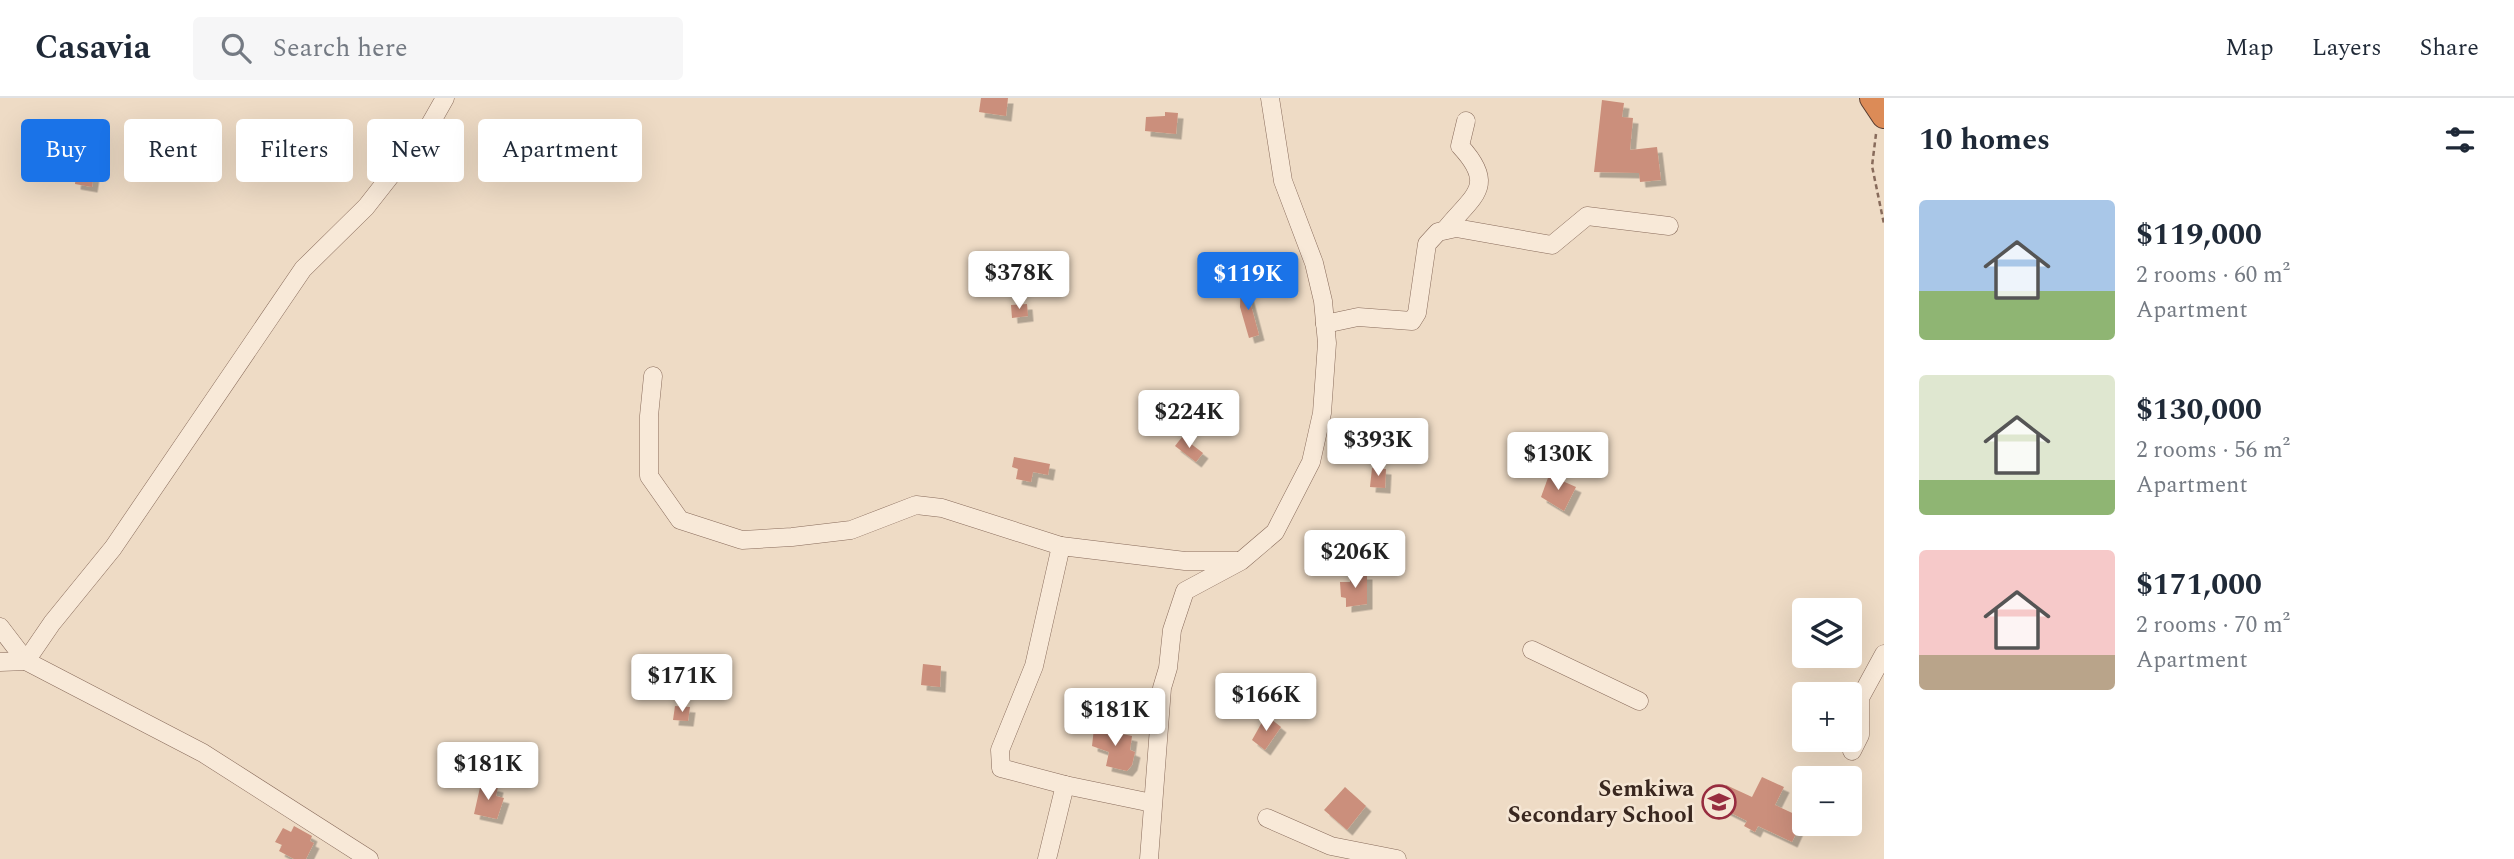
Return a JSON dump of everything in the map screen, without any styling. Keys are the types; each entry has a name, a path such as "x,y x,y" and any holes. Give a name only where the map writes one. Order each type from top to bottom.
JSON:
{"street":[{"path":"26,661 52,622 113,548 303,269 366,207 428,128 445,98"},
{"path":"1149,859 1162,688 1168,668 1171,630 1185,591 1241,561 1275,532 1311,462 1322,413 1325,324 1314,263 1283,181 1270,98"},
{"path":"1446,230 1479,192 1480,176 1460,146 1466,121"},
{"path":"1325,324 1358,317 1412,321 1417,313 1427,244 1437,232 1456,228 1552,245 1587,216 1669,226"},
{"path":"653,376 649,416 649,476 680,520 742,540 851,530 916,505 942,508 1062,546 1185,561 1241,561"},
{"path":"1062,546 1034,666 999,750 1001,768 1065,785 1153,803"},
{"path":"0,627 26,661 203,753 369,859"},
{"path":"1532,650 1639,701"},
{"path":"1862,694 1884,654"},
{"path":"0,662 26,661"},
{"path":"1047,859 1065,785"},
{"path":"1267,818 1331,846 1397,859"}],"path":[{"path":"1879,107 1872,166 1884,224"}],"building":[{"path":"981,98 1008,98 1006,116 979,112"},
{"path":"1602,100 1624,103 1622,117 1633,118 1630,150 1657,147 1661,180 1640,182 1639,173 1594,172"},
{"path":"1165,112 1178,113 1176,134 1145,131 1146,117 1165,116"},
{"path":"75,182 93,182 92,187"},
{"path":"1241,279 1244,279 1259,335 1249,338 1240,307"},
{"path":"1027,304 1028,316 1012,318 1011,305"},
{"path":"1182,437 1203,453 1196,462 1175,446"},
{"path":"1014,457 1050,464 1048,475 1033,472 1031,482 1016,479 1018,469 1012,467"},
{"path":"1372,468 1386,469 1385,488 1370,487"},
{"path":"1549,475 1576,487 1564,511 1541,497"},
{"path":"1350,574 1367,574 1367,604 1346,607 1346,598 1341,597 1340,582 1350,582"},
{"path":"923,664 941,666 940,687 921,685"},
{"path":"675,706 690,707 688,721 673,720"},
{"path":"1266,715 1281,727 1265,750 1252,740"},
{"path":"1094,728 1132,736 1130,750 1135,752 1132,765 1127,771 1106,766 1109,752 1092,746"},
{"path":"483,753 494,756 490,775 478,772"},
{"path":"1762,777 1784,787 1775,805 1792,813 1792,836 1795,836 1792,842 1758,826 1755,832 1744,826 1747,821 1717,806 1726,785 1752,797"},
{"path":"481,783 498,787 496,796 504,798 497,819 474,814"},
{"path":"1345,787 1366,806 1347,830 1324,810"},
{"path":"294,826 312,836 310,841 314,843 306,859 294,859 279,851 282,845 275,842 283,828 291,832"}],"place":[{"name":"Semkiwa Secondary School","path":"1719,802"}]}
